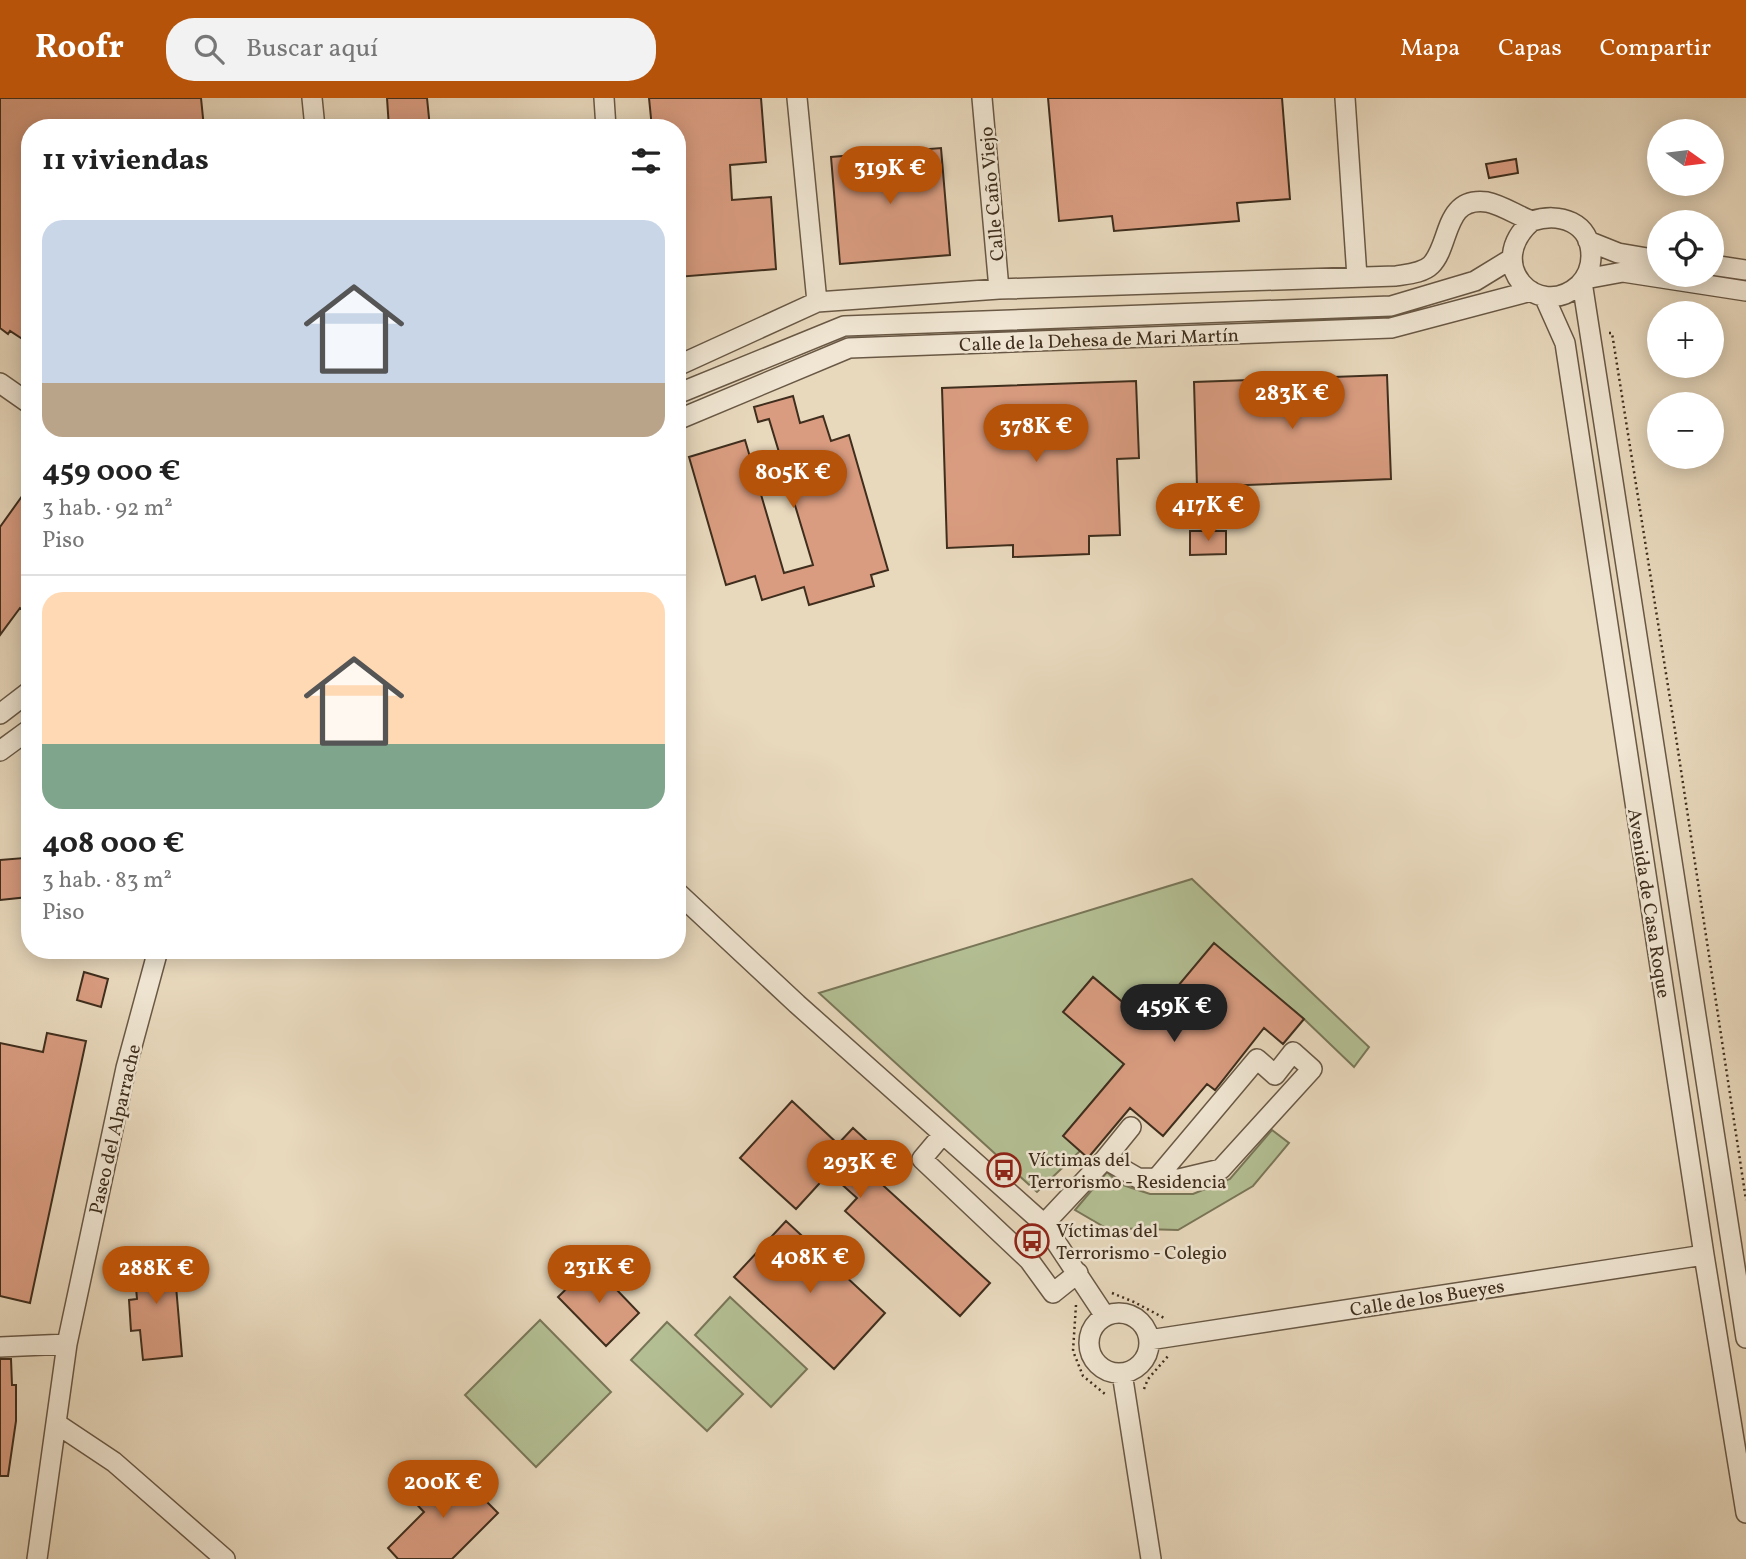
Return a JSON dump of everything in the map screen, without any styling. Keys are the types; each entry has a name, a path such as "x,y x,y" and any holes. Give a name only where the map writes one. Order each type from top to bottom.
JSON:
{"street":[{"path":"312,98 314,119"},
{"path":"604,98 605,119"},
{"path":"797,98 817,302"},
{"name":"Calle Caño Viejo","path":"982,98 999,289"},
{"path":"1345,98 1357,277"},
{"path":"686,362 817,302 999,289 1396,276 1430,267 1439,254 1448,223 1458,211 1473,203 1488,202 1532,221"},
{"path":"1583,281 1591,260 1588,241 1581,230 1570,221 1545,217 1532,221 1520,231 1513,244 1511,259 1514,272 1521,283 1538,294 1558,296 1571,291 1583,281 1623,272 1746,291"},
{"path":"1588,241 1618,253 1647,258"},
{"name":"Calle de la Dehesa de Mari Martín","path":"686,390 844,326 1391,306 1475,281 1511,259"},
{"path":"1724,267 1746,271"},
{"name":"Avenida de Casa Roque","path":"1583,281 1746,1338"},
{"name":"Calle de la Dehesa de Mari Martín","path":"686,416 849,348 1391,328 1538,294"},
{"name":"Avenida de Casa Roque","path":"1538,294 1565,343 1746,1513"},
{"path":"0,383 21,398"},
{"path":"0,714 21,698"},
{"path":"0,751 21,736"},
{"path":"686,900 797,1004 1044,1224 1105,1316"},
{"name":"Paseo del Alparrache","path":"37,1559 67,1345 126,1068 156,959"},
{"path":"1105,1159 1138,1178 1156,1179 1179,1179 1221,1169 1312,1069 1293,1052 1275,1075 1257,1059 1156,1179"},
{"path":"1044,1224 1131,1127"},
{"path":"943,1134 922,1159 1029,1260 1053,1293 1078,1273"},
{"name":"Calle de los Bueyes","path":"1149,1340 1704,1255"},
{"path":"1116,1313 1128,1314 1138,1320 1149,1340 1148,1352 1143,1362 1134,1370 1122,1373 1100,1367 1092,1358 1089,1346 1090,1334 1096,1324 1105,1316 1116,1313"},
{"path":"0,1347 67,1345"},
{"path":"1122,1373 1151,1559"},
{"path":"57,1424 114,1462 225,1559"}],"path":[{"path":"1612,333 1746,1200"}],"green space":[{"path":"1192,879 1369,1047 1354,1067 1304,1019 1214,944 1147,1023 1093,977 1064,1012 1124,1064 1064,1136 1080,1151 1037,1192 819,993"},
{"path":"1272,1130 1289,1143 1253,1186 1178,1230 1106,1228 1075,1210 1107,1172 1120,1184 1150,1194 1193,1194 1230,1179"},
{"path":"730,1297 807,1369 771,1407 695,1335"},
{"path":"540,1320 611,1392 536,1467 465,1395"},
{"path":"667,1322 743,1394 707,1431 631,1360"}],"building":[{"path":"0,98 201,98 203,119 21,119 21,338 0,328"},
{"path":"387,98 427,98 429,119 388,119"},
{"path":"649,98 761,98 766,162 730,165 732,200 771,197 776,269 686,276 686,119 651,119"},
{"path":"1048,98 1282,98 1290,199 1237,203 1239,221 1114,231 1112,216 1059,221"},
{"path":"941,148 950,255 840,264 831,157"},
{"path":"1516,159 1518,173 1489,178 1486,164"},
{"path":"1387,375 1391,479 1197,487 1194,382"},
{"path":"1136,381 1139,458 1117,459 1120,535 1089,536 1089,554 1013,557 1013,545 947,548 942,388"},
{"path":"793,396 800,423 823,416 831,441 849,435 888,570 871,575 874,586 809,605 804,587 762,600 755,576 726,585 689,457 745,440 784,573 813,565 769,419 758,422 754,407"},
{"path":"21,498 21,609 0,635 0,527"},
{"path":"1190,531 1226,531 1226,554 1190,555"},
{"path":"21,858 21,898 0,900 0,860"},
{"path":"1214,943 1304,1019 1283,1044 1264,1028 1215,1090 1207,1084 1163,1136 1130,1108 1088,1158 1063,1136 1124,1064 1063,1012 1093,977 1147,1023"},
{"path":"84,972 108,979 101,1007 77,1000"},
{"path":"47,1033 86,1041 30,1303 0,1296 0,1043 43,1052"},
{"path":"792,1101 838,1144 853,1128 879,1152 864,1168 990,1283 960,1316 845,1211 857,1198 829,1173 796,1209 740,1158"},
{"path":"786,1221 885,1313 834,1369 734,1277"},
{"path":"173,1251 182,1356 143,1360 140,1330 131,1331 129,1300 137,1299 133,1254"},
{"path":"592,1264 639,1313 606,1346 558,1297"},
{"path":"0,1359 11,1359 12,1385 16,1385 16,1421 8,1476 0,1476"},
{"path":"429,1472 447,1490 461,1476 498,1513 452,1559 398,1559 388,1548 424,1512 407,1494"}],"place":[{"name":"Víctimas del Terrorismo - Residencia","path":"1004,1170"},
{"name":"Víctimas del Terrorismo - Colegio","path":"1032,1241"}]}
